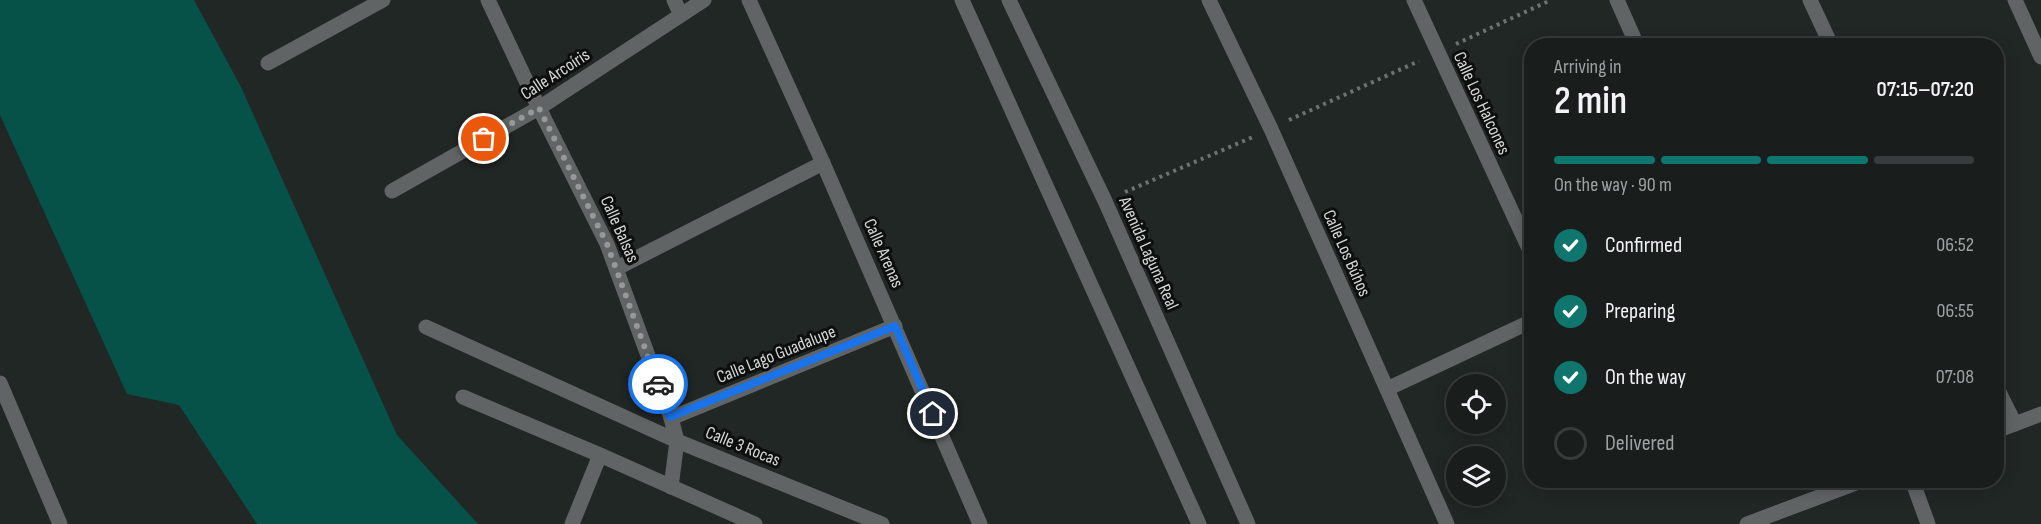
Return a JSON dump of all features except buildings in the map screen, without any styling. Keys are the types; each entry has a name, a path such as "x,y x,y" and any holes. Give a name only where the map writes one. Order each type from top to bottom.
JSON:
{"street":[{"path":"268,63 383,0"},
{"name":"Calle Balsas","path":"488,0 617,268 677,441 671,487"},
{"path":"674,0 681,15"},
{"name":"Calle Arcoíris","path":"392,191 539,108 704,0"},
{"name":"Calle Arenas","path":"749,0 895,326 980,524"},
{"path":"962,0 1199,524"},
{"name":"Avenida Laguna Real","path":"1009,0 1105,201 1248,524"},
{"name":"Calle Los Búhos","path":"1209,0 1271,129 1447,524"},
{"name":"Calle Los Halcones","path":"1414,0 1524,238"},
{"path":"1617,0 1634,38"},
{"path":"1810,0 1828,38"},
{"path":"2015,0 2041,57"},
{"path":"617,268 823,163"},
{"path":"1387,390 1524,325"},
{"name":"Calle Lago Guadalupe","path":"670,417 895,326"},
{"name":"Calle 3 Rocas","path":"426,327 677,441 882,524"},
{"path":"0,383 60,524"},
{"path":"463,397 755,524"},
{"path":"2004,402 2015,424"},
{"path":"2004,428 2041,414"},
{"path":"572,524 600,455"},
{"path":"1747,524 1833,488"},
{"path":"1915,488 1928,524"}],"path":[{"path":"1105,201 1271,129 1551,0"}],"green space":[{"path":"0,0 194,0 241,87 397,435 478,524 257,524 179,405 127,394 0,115"}],"way so far":[{"path":"484,139 539,108 607,244 658,384"}],"route":[{"path":"658,384 670,417 895,326 933,414"}]}
